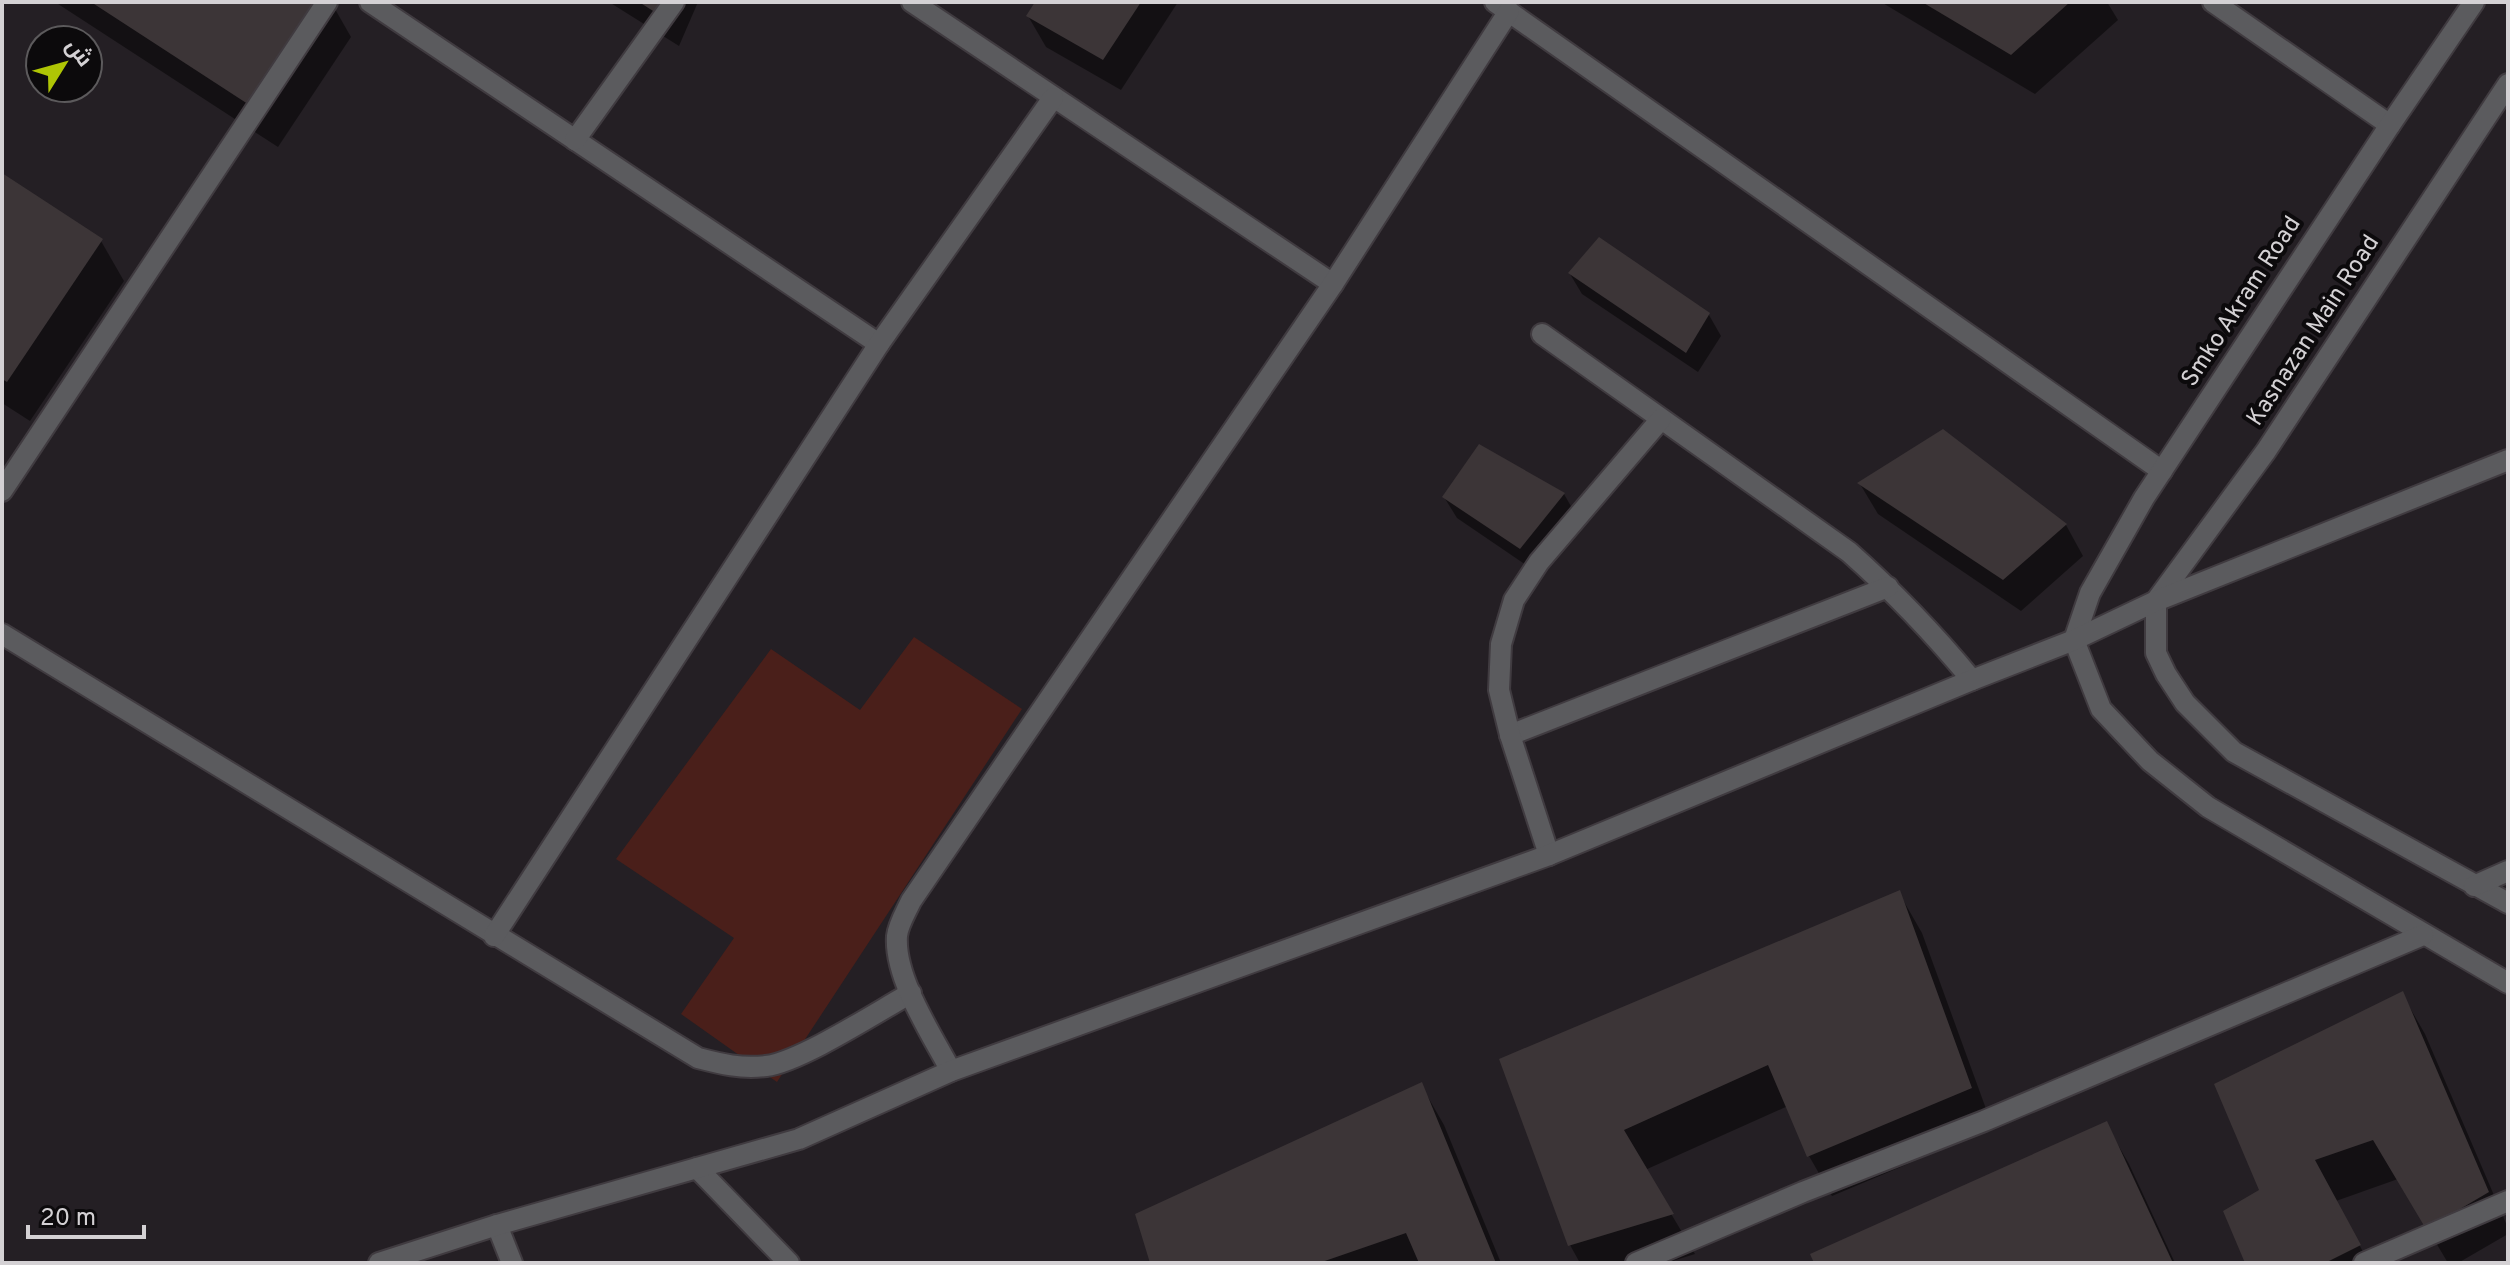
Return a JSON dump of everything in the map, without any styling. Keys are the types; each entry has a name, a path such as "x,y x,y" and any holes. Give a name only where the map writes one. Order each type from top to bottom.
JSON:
{"street":[{"path":"2,491 327,2"},
{"path":"370,2 879,344"},
{"path":"575,140 674,2"},
{"path":"912,2 1333,284"},
{"path":"2213,2 2390,125"},
{"name":"Smko Akram Road","path":"2074,640 2090,593 2162,471 2474,2"},
{"path":"951,1071 911,993 897,952 897,932 911,901 1333,284 1502,7 2162,471"},
{"name":"Kasnazan Main Road","path":"2156,601 2266,451 2508,84"},
{"path":"494,936 879,344 1053,98"},
{"path":"1542,334 1849,552 1932,632 1972,680"},
{"path":"1549,855 1510,735 1499,690 1501,644 1514,600 1539,562 1661,419"},
{"path":"379,1263 497,1225 799,1139 951,1071 1549,855 2074,640 2156,601 2508,460"},
{"path":"1510,735 1888,587"},
{"path":"2156,601 2156,653 2166,674 2185,703 2234,752 2508,903"},
{"path":"2,634 698,1058 733,1067 769,1066 802,1053 911,993"},
{"path":"2074,640 2101,709 2150,761 2208,807 2508,983"},
{"path":"2474,886 2508,871"},
{"path":"1636,1263 1803,1192 1984,1121 2423,935"},
{"path":"697,1168 789,1263"},
{"path":"2364,1263 2508,1201"},
{"path":"497,1225 512,1263"}],"shaded area":[{"path":"914,637 1022,709 777,1082 681,1014 734,938 616,859 771,649 860,710"}],"building":[{"path":"91,2 325,2 254,108"},
{"path":"639,2 667,2 661,16"},
{"path":"1035,2 1141,2 1103,60 1026,16"},
{"path":"1922,2 2070,2 2011,55"},
{"path":"2,173 103,239 7,382 2,379"},
{"path":"1599,237 1710,313 1686,353 1568,273"},
{"path":"1943,429 2067,524 2003,580 1857,483"},
{"path":"1479,444 1565,493 1520,549 1442,497"},
{"path":"1900,890 1972,1088 1807,1157 1768,1065 1624,1130 1674,1214 1568,1246 1499,1059"},
{"path":"2403,991 2489,1192 2426,1229 2373,1140 2315,1160 2361,1245 2325,1263 2245,1263 2223,1211 2259,1190 2214,1084"},
{"path":"1422,1082 1496,1263 1419,1263 1406,1233 1319,1263 1150,1263 1135,1214"},
{"path":"2107,1121 2173,1263 1814,1263 1810,1254"}]}
